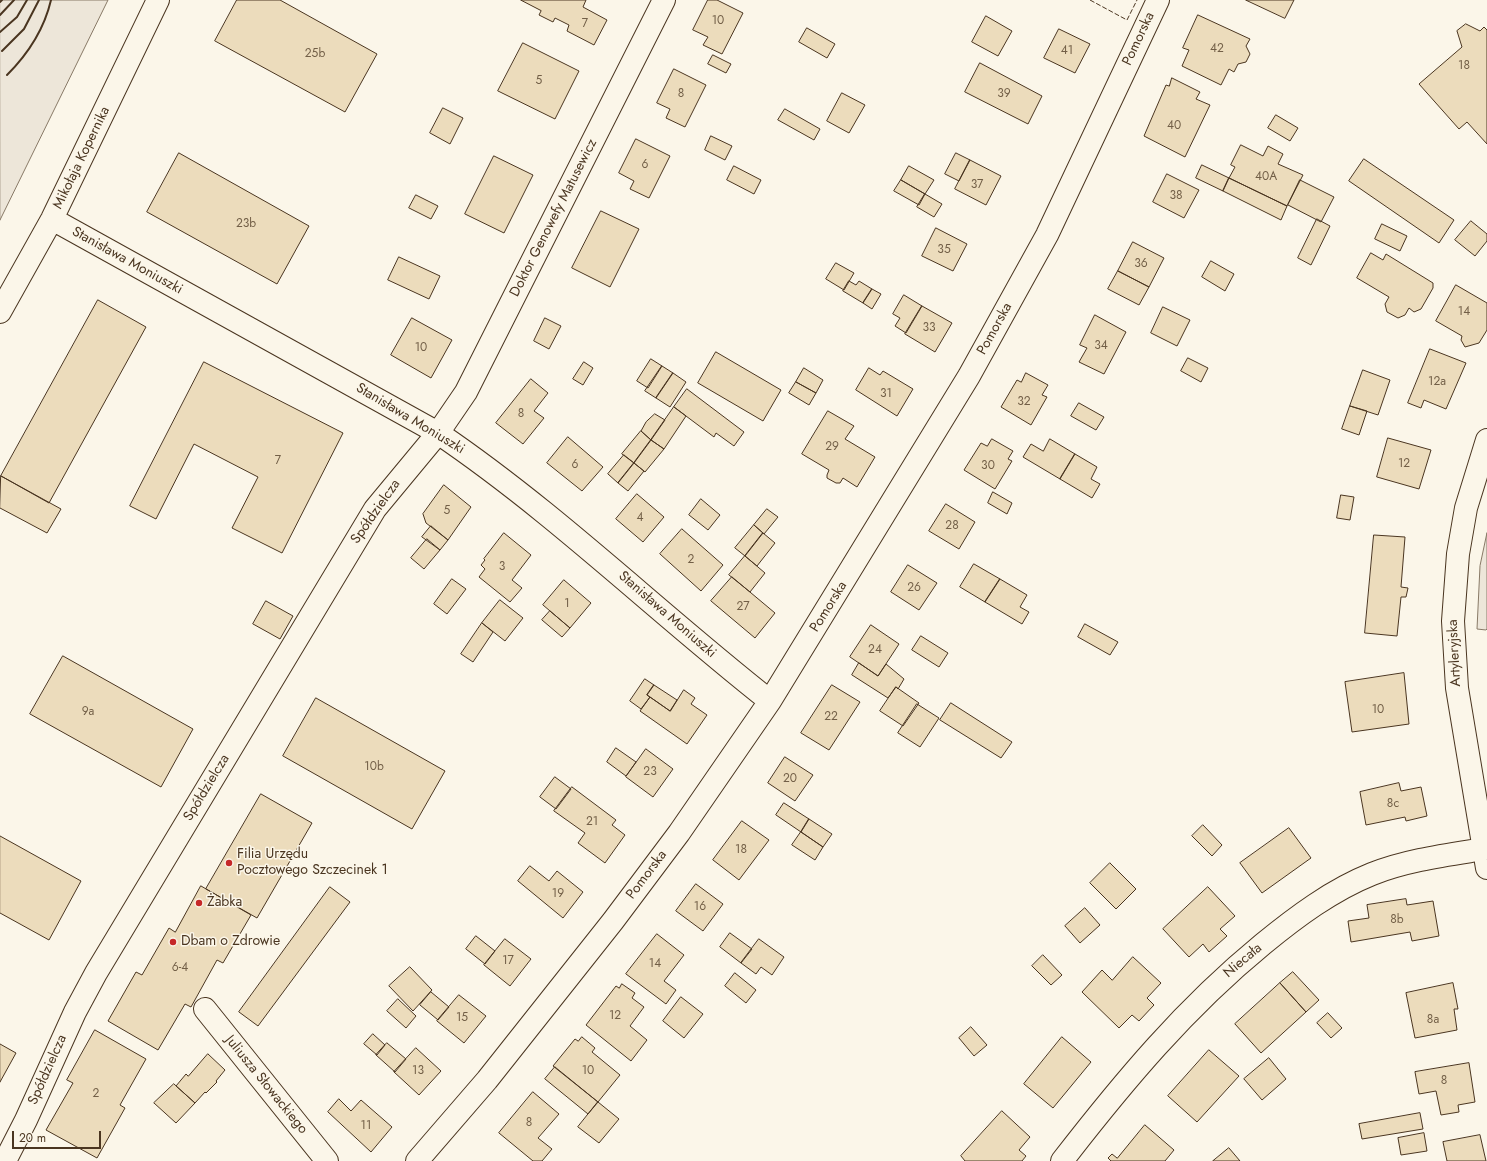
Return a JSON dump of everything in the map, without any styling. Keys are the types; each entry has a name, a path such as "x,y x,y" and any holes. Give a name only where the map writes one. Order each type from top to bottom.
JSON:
{"street":[{"name":"Mikołaja Kopernika","path":"0,312 52,219 158,0"},
{"name":"Doktor Genowefy Matusewicz","path":"438,433 466,392 664,0"},
{"name":"Pomorska","path":"416,1161 487,1080 613,921 683,827 770,701 970,376 1047,235 1158,0"},
{"name":"Stanisława Moniuszki","path":"52,219 438,433 471,456 595,553 770,701"},
{"name":"Spółdzielcza","path":"5,1161 26,1120 75,1012 96,973 374,509 438,433"},
{"name":"Artyleryjska","path":"1485,858 1457,688 1453,621 1458,554 1462,531 1468,500 1487,440"},
{"name":"Niecała","path":"1062,1161 1134,1071 1183,1016 1234,968 1287,925 1352,883 1373,874 1398,866 1485,858"},
{"name":"Juliusza Słowackiego","path":"206,1010 327,1161"}],"shaded area":[{"path":"0,0 108,0 0,220"},
{"path":"1487,533 1486,630 1477,629 1480,566"}],"building":[{"path":"237,0 280,0 377,54 345,112 215,41"},
{"path":"521,0 586,0 583,7 607,20 594,45 567,31 569,25 555,18 553,22 539,15 541,11"},
{"path":"708,0 717,0 743,13 722,54 703,45 708,37 693,30"},
{"path":"1246,0 1294,0 1285,18"},
{"path":"1198,15 1250,39 1246,46 1250,54 1246,62 1238,64 1234,72 1229,69 1221,85 1182,66 1189,50 1183,48"},
{"path":"986,16 1012,31 998,56 972,42"},
{"path":"1466,24 1480,31 1484,27 1487,30 1487,144 1467,122 1459,129 1419,84 1462,47 1457,31"},
{"path":"807,28 835,44 827,58 799,42"},
{"path":"1059,29 1090,44 1075,73 1044,58"},
{"path":"523,43 579,71 555,119 498,91"},
{"path":"713,55 731,64 726,73 708,64"},
{"path":"980,63 1042,96 1028,124 965,92"},
{"path":"674,69 706,85 685,127 666,118 670,109 657,103"},
{"path":"1172,78 1200,92 1196,99 1210,105 1185,157 1144,136 1166,85 1169,86"},
{"path":"842,93 865,105 849,133 827,121"},
{"path":"443,108 463,118 450,144 430,133"},
{"path":"785,109 820,129 814,140 778,120"},
{"path":"1276,115 1298,128 1290,141 1268,128"},
{"path":"711,136 732,146 725,160 705,150"},
{"path":"636,139 670,156 649,198 630,189 634,181 619,173"},
{"path":"1241,145 1263,156 1268,146 1283,154 1278,164 1303,175 1287,206 1229,178 1235,167 1231,165"},
{"path":"179,153 309,226 277,284 147,212"},
{"path":"956,153 970,160 959,181 945,174"},
{"path":"494,156 533,175 504,233 465,214"},
{"path":"1364,159 1454,220 1439,243 1349,181"},
{"path":"970,160 1001,176 986,205 955,189"},
{"path":"1202,165 1229,178 1223,191 1196,178"},
{"path":"734,166 761,180 754,194 727,180"},
{"path":"909,166 934,180 925,194 901,180"},
{"path":"1167,174 1199,190 1184,218 1153,202"},
{"path":"1229,178 1287,206 1281,220 1223,191"},
{"path":"901,180 925,194 919,205 894,191"},
{"path":"1300,180 1334,197 1321,222 1288,205"},
{"path":"925,194 942,204 934,217 917,207"},
{"path":"416,195 438,206 431,219 409,208"},
{"path":"601,211 639,229 610,287 572,268"},
{"path":"1317,219 1330,226 1311,265 1298,258"},
{"path":"1471,221 1487,234 1487,241 1475,256 1455,240"},
{"path":"1382,224 1407,236 1400,251 1375,239"},
{"path":"936,228 967,244 953,271 922,256"},
{"path":"1133,242 1164,258 1149,287 1118,271"},
{"path":"1371,253 1383,260 1386,254 1433,283 1433,288 1421,309 1414,312 1409,308 1405,315 1398,318 1387,312 1385,304 1389,297 1357,278"},
{"path":"399,257 440,276 429,299 388,280"},
{"path":"1211,261 1234,274 1225,291 1202,277"},
{"path":"836,263 854,273 844,290 826,279"},
{"path":"1118,271 1149,287 1139,305 1108,289"},
{"path":"849,281 856,285 859,281 872,289 863,303 843,291"},
{"path":"1456,285 1487,303 1487,330 1479,343 1465,347 1461,340 1462,336 1436,321"},
{"path":"872,289 881,294 872,309 863,303"},
{"path":"904,295 922,306 906,333 895,326 900,318 893,314"},
{"path":"98,300 146,327 49,503 1,476"},
{"path":"922,306 952,323 935,352 905,334"},
{"path":"1163,307 1190,320 1177,346 1151,333"},
{"path":"1095,315 1126,332 1104,374 1079,362 1087,348 1080,345"},
{"path":"412,318 452,340 431,378 391,355"},
{"path":"545,318 561,326 549,349 534,341"},
{"path":"1430,349 1466,363 1446,409 1424,400 1421,408 1408,403"},
{"path":"716,352 781,390 763,421 698,383"},
{"path":"1188,358 1208,368 1201,382 1181,371"},
{"path":"651,359 662,366 648,388 637,381"},
{"path":"204,362 343,433 282,553 232,528 258,477 194,444 156,519 130,506"},
{"path":"584,362 593,368 583,385 573,379"},
{"path":"662,366 673,373 656,398 645,391"},
{"path":"804,368 823,380 816,393 796,382"},
{"path":"869,368 880,375 883,371 913,389 897,416 856,390"},
{"path":"1363,370 1390,380 1378,415 1350,406"},
{"path":"673,373 686,382 670,407 656,398"},
{"path":"1026,373 1048,385 1042,395 1047,397 1031,425 1001,407 1017,380 1021,382"},
{"path":"531,379 548,393 534,411 544,418 523,444 496,423"},
{"path":"796,382 816,393 809,405 789,393"},
{"path":"687,389 744,432 734,446 716,433 714,437 674,407"},
{"path":"1079,403 1104,417 1096,430 1071,416"},
{"path":"1350,406 1367,411 1359,435 1342,429"},
{"path":"674,407 686,416 664,449 651,440"},
{"path":"828,411 854,426 845,439 875,457 857,487 843,478 840,483 836,483 827,478 829,470 802,454"},
{"path":"655,414 665,420 651,440 641,431 646,422"},
{"path":"641,431 651,440 634,463 622,454"},
{"path":"568,437 603,467 582,491 547,463"},
{"path":"1388,438 1431,450 1419,489 1377,477"},
{"path":"992,439 1013,451 1008,459 1012,461 995,489 964,470 981,443 987,446"},
{"path":"1050,439 1075,454 1060,479 1023,457 1031,444 1043,451"},
{"path":"651,440 664,449 645,472 634,463"},
{"path":"1075,454 1097,467 1091,479 1100,484 1092,498 1060,479"},
{"path":"624,455 634,463 618,483 608,474"},
{"path":"634,463 644,471 628,491 618,483"},
{"path":"1,476 61,509 47,533 0,508"},
{"path":"444,485 471,507 448,540 426,523 423,514"},
{"path":"993,492 1012,503 1007,514 988,503"},
{"path":"637,494 664,517 643,542 616,519"},
{"path":"1341,495 1354,497 1350,520 1337,518"},
{"path":"701,499 720,515 708,530 689,515"},
{"path":"946,504 975,522 959,549 929,531"},
{"path":"767,509 778,517 764,534 754,525"},
{"path":"754,525 763,533 745,556 735,548"},
{"path":"431,526 448,540 440,550 422,537"},
{"path":"682,529 723,565 701,591 660,554"},
{"path":"504,533 531,555 512,580 522,588 510,602 479,577 485,569 481,565 485,560 484,559"},
{"path":"763,533 775,543 757,566 745,556"},
{"path":"1374,535 1405,537 1401,587 1408,588 1406,597 1401,597 1397,636 1365,633"},
{"path":"427,539 440,550 424,569 411,558"},
{"path":"745,556 765,573 750,592 729,575"},
{"path":"974,564 1000,579 985,602 960,587"},
{"path":"908,565 937,583 919,610 891,592"},
{"path":"732,577 775,613 755,638 711,601"},
{"path":"452,579 466,589 447,614 434,604"},
{"path":"1000,579 1027,595 1020,607 1029,612 1022,624 985,602"},
{"path":"564,580 591,603 570,628 543,605"},
{"path":"500,600 523,618 505,641 482,623"},
{"path":"266,601 293,616 280,639 253,624"},
{"path":"550,611 570,628 562,637 542,620"},
{"path":"482,623 493,632 473,662 461,654"},
{"path":"1085,624 1118,642 1110,655 1078,637"},
{"path":"871,625 899,644 878,676 850,657"},
{"path":"921,636 948,653 939,667 912,650"},
{"path":"63,656 193,729 161,787 30,714"},
{"path":"859,663 878,676 886,664 904,679 898,689 896,687 888,698 852,675"},
{"path":"1404,673 1409,724 1352,732 1345,682"},
{"path":"645,679 654,685 647,695 650,697 641,709 630,701"},
{"path":"654,685 677,700 670,711 647,695"},
{"path":"832,685 860,702 829,750 801,733"},
{"path":"896,687 919,703 903,726 880,711"},
{"path":"684,690 695,698 691,704 707,715 687,744 640,711 650,697 670,711"},
{"path":"316,698 445,771 412,829 283,756"},
{"path":"951,703 1012,742 1001,758 940,720"},
{"path":"917,704 939,718 920,747 898,733"},
{"path":"616,748 636,762 626,776 607,762"},
{"path":"646,749 673,769 653,797 626,777"},
{"path":"785,757 813,775 795,801 768,783"},
{"path":"555,777 571,789 556,809 540,797"},
{"path":"1399,783 1401,791 1421,787 1427,816 1406,821 1405,817 1366,825 1360,792"},
{"path":"572,787 616,820 612,825 625,835 605,863 578,843 585,833 554,811"},
{"path":"261,794 312,823 257,918 206,889"},
{"path":"784,803 809,819 801,832 776,815"},
{"path":"809,819 832,834 823,847 801,832"},
{"path":"742,821 769,840 739,880 713,860"},
{"path":"1203,825 1222,845 1212,856 1192,836"},
{"path":"1289,828 1311,858 1262,893 1240,863"},
{"path":"801,832 823,847 815,860 792,845"},
{"path":"0,836 81,881 49,940 0,913"},
{"path":"1110,863 1136,889 1116,909 1090,883"},
{"path":"530,866 549,881 557,871 583,892 563,918 518,881"},
{"path":"696,884 723,904 703,931 676,911"},
{"path":"201,886 251,915 223,963 217,960 191,1007 185,1004 158,1050 108,1021 136,972 142,975 169,928 175,932"},
{"path":"330,887 350,902 258,1026 239,1012"},
{"path":"1208,887 1235,916 1220,929 1227,936 1209,952 1203,944 1189,957 1163,929"},
{"path":"1406,899 1407,905 1433,901 1439,936 1412,941 1410,932 1351,942 1348,921 1369,918 1367,905"},
{"path":"1085,908 1100,925 1080,943 1065,926"},
{"path":"730,933 752,949 741,963 720,947"},
{"path":"657,934 684,955 664,981 676,990 666,1004 626,974"},
{"path":"476,936 495,951 485,964 466,949"},
{"path":"505,939 531,959 510,986 484,965"},
{"path":"759,939 784,957 772,975 761,967 756,974 741,963"},
{"path":"1043,955 1062,975 1051,985 1032,966"},
{"path":"1133,957 1161,983 1147,998 1154,1005 1139,1021 1132,1015 1119,1028 1082,992 1102,970 1112,980"},
{"path":"410,967 432,990 413,1011 389,986"},
{"path":"1293,972 1319,1000 1306,1012 1280,983"},
{"path":"735,973 756,990 746,1003 725,986"},
{"path":"1280,983 1306,1012 1261,1053 1235,1024"},
{"path":"1453,983 1458,1009 1454,1009 1457,1030 1415,1038 1406,993"},
{"path":"622,984 635,993 632,998 644,1007 630,1026 647,1040 631,1061 586,1025 616,986 619,988"},
{"path":"431,992 449,1007 438,1020 420,1005"},
{"path":"459,995 486,1016 464,1043 437,1021"},
{"path":"681,997 703,1014 684,1038 663,1021"},
{"path":"398,999 416,1016 406,1028 387,1011"},
{"path":"1328,1013 1342,1028 1331,1038 1317,1023"},
{"path":"971,1027 987,1045 974,1056 959,1038"},
{"path":"95,1030 146,1059 120,1105 125,1108 97,1158 46,1130 73,1083 67,1080"},
{"path":"373,1034 385,1045 377,1055 364,1044"},
{"path":"582,1037 595,1048 592,1052 620,1075 598,1102 553,1066 575,1039 578,1041"},
{"path":"1062,1037 1091,1062 1053,1108 1024,1084"},
{"path":"387,1043 406,1059 395,1072 376,1055"},
{"path":"0,1044 16,1053 0,1082"},
{"path":"416,1048 441,1071 419,1095 394,1072"},
{"path":"1209,1050 1239,1076 1197,1122 1168,1096"},
{"path":"208,1054 225,1070 216,1081 217,1082 195,1103 176,1086 186,1074 188,1076"},
{"path":"1269,1058 1286,1079 1262,1100 1244,1079"},
{"path":"1469,1063 1475,1102 1458,1105 1459,1112 1441,1115 1436,1091 1419,1094 1415,1072"},
{"path":"555,1067 598,1102 588,1114 545,1079"},
{"path":"174,1084 195,1103 176,1123 154,1103"},
{"path":"533,1092 559,1114 538,1138 552,1149 542,1161 533,1161 499,1133"},
{"path":"339,1099 351,1111 361,1100 392,1127 371,1152 328,1112"},
{"path":"598,1102 619,1119 599,1143 578,1127"},
{"path":"1002,1111 1030,1137 1019,1150 1026,1156 1022,1161 965,1161 961,1156"},
{"path":"1420,1113 1423,1129 1362,1139 1359,1124"},
{"path":"1145,1125 1174,1150 1165,1161 1111,1161 1108,1158 1112,1154 1117,1158"},
{"path":"1424,1133 1427,1151 1401,1155 1398,1138"},
{"path":"1480,1135 1486,1161 1447,1161 1443,1142"},
{"path":"1229,1148 1240,1161 1213,1161"}],"fence":[{"path":"1090,0 1127,20 1137,0"}],"wall":[{"path":"0,15 14,0"},
{"path":"0,32 17,17 27,0"},
{"path":"2,51 24,29 39,0"},
{"path":"7,75 29,50 35,40 40,31 51,0"}],"place":[{"name":"Filia Urzędu Pocztowego Szczecinek 1","path":"229,863"},
{"name":"Żabka","path":"199,903"},
{"name":"Dbam o Zdrowie","path":"173,942"}]}
